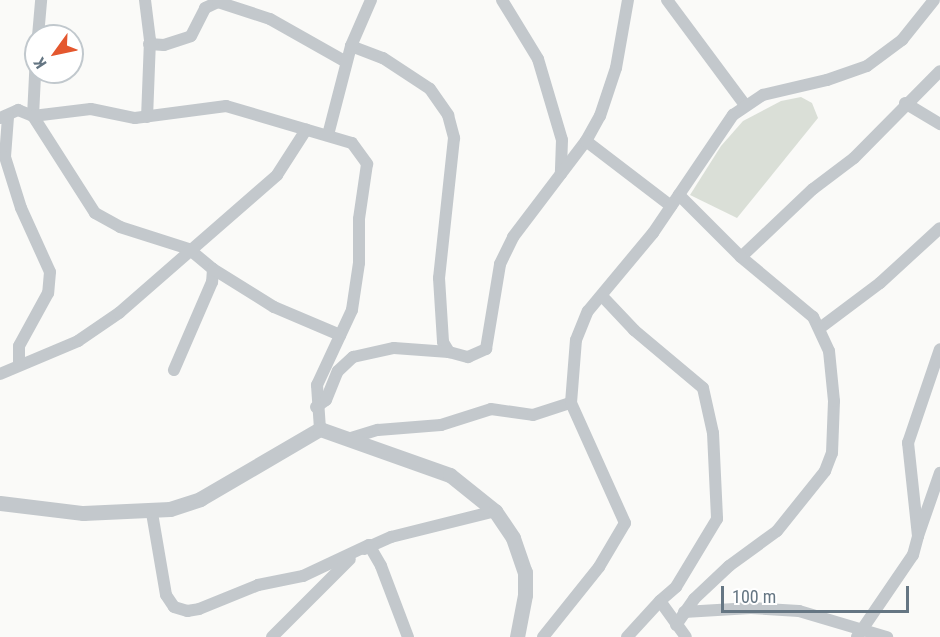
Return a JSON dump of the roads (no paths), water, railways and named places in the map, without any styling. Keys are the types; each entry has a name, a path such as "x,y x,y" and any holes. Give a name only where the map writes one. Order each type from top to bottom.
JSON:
{"street":[{"path":"39,24 41,0"},
{"path":"145,0 150,44 147,117"},
{"path":"328,135 351,46 371,0"},
{"path":"502,0 538,59 562,140 561,174"},
{"path":"316,407 326,400 338,370 353,357 394,348 449,352 468,357 486,349 500,264 513,237 586,141 614,77 628,0"},
{"path":"667,0 744,105"},
{"path":"543,637 599,567 625,523 572,403 576,340 588,311 671,206 723,126 744,105 779,90 827,80 867,66 903,40 934,0"},
{"path":"150,44 164,45 191,36 205,8 218,2 240,3 346,62"},
{"path":"351,46 383,58 430,88 448,115 454,138 439,278 443,342 449,352"},
{"path":"741,257 813,189 855,158 905,103 940,71"},
{"path":"35,84 33,116 95,213 120,227 189,249 213,269 274,307 340,335"},
{"path":"905,103 940,124"},
{"path":"19,364 19,346 48,293 50,272 21,208 4,157 4,118 18,110 33,116 91,109 147,117 226,106 352,142 367,164 352,310 316,385 316,407 320,429"},
{"path":"0,374 98,329 278,175 306,130"},
{"path":"586,141 671,206"},
{"path":"676,625 684,612 729,566 777,531 830,462 831,362 820,328 804,306 741,257 679,195"},
{"path":"820,328 880,283 940,228"},
{"path":"174,370 213,269"},
{"path":"602,296 634,330 703,388 713,433 717,519 676,587 627,637"},
{"path":"918,536 908,443 940,350"},
{"path":"351,438 378,430 441,425 491,409 532,415 572,403"},
{"path":"0,503 74,513 152,513 200,499 320,429 351,438 450,475 495,511 513,538 525,572 518,637"},
{"path":"860,632 913,555 940,473"},
{"path":"152,513 166,595 174,607 187,611 258,585 303,576 369,545 495,511"},
{"path":"272,637 327,579 369,545"},
{"path":"369,545 381,566 408,637"},
{"path":"660,601 686,637"},
{"path":"684,612 774,609 826,616 860,632 887,637"}]}
